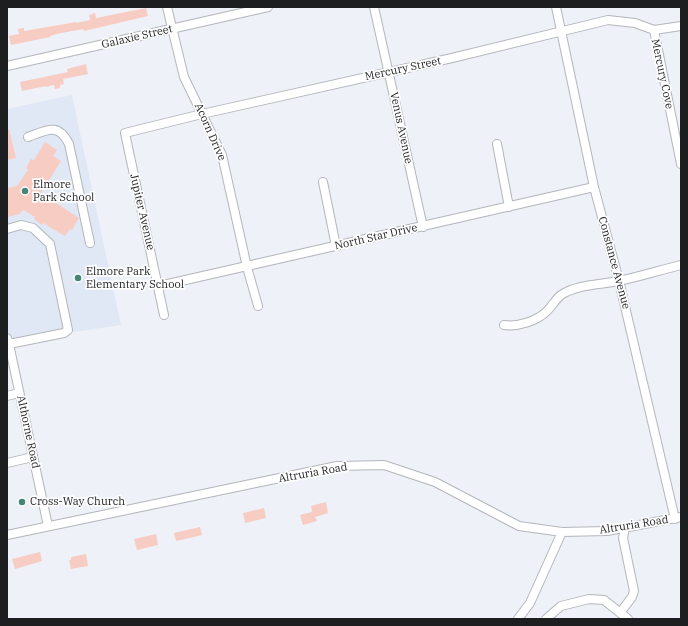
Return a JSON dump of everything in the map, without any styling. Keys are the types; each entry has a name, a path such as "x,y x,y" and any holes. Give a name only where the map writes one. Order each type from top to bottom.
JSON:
{"street":[{"name":"Acorn Drive","path":"167,7 184,77 222,155 247,267 258,306"},
{"name":"Galaxie Street","path":"7,66 268,7"},
{"name":"Venus Avenue","path":"374,7 423,226"},
{"name":"Constance Avenue","path":"556,7 594,187 678,518"},
{"name":"Mercury Street","path":"125,133 202,114 452,58 608,20 634,23 654,30 681,26"},
{"name":"Mercury Cove","path":"654,30 681,164"},
{"path":"28,137 55,129 64,135 69,144 90,243"},
{"name":"Jupiter Avenue","path":"125,133 164,315"},
{"path":"497,144 509,207"},
{"path":"323,182 336,246"},
{"name":"North Star Drive","path":"159,286 594,187"},
{"path":"7,229 21,225 33,228 50,244 68,330 64,333 8,341"},
{"path":"504,325 512,326 522,324 540,316 546,312 561,295 582,287 619,281 681,265"},
{"name":"Althorne Road","path":"8,341 48,526"},
{"path":"7,396 19,393"},
{"path":"7,463 33,457"},
{"name":"Altruria Road","path":"7,535 337,466 384,465 435,482 519,526 562,532 607,531 678,518"},
{"path":"620,613 632,597 634,591 623,538 625,528"},
{"path":"518,619 530,603 562,532"},
{"path":"546,619 561,606 589,599 604,600 628,619"}],"shaded area":[{"path":"72,95 121,325 13,341 7,330 7,109"}],"building":[{"path":"146,8 148,16 84,31 83,29 61,33 50,37 11,45 9,36 19,34 18,29 24,28 24,31 76,23 90,20 89,15 95,13 96,18"},
{"path":"86,64 88,74 63,79 64,84 60,85 60,88 55,89 54,85 22,91 20,82 68,72 67,69"},
{"name":"Elmore Park School","path":"7,129 9,129 16,158 7,160"},
{"name":"Elmore Park School","path":"45,142 57,150 53,156 61,161 41,193 79,218 72,230 70,229 65,236 43,223 42,225 34,219 35,217 23,210 20,214 7,217 7,188 17,186 28,170 26,168 31,159 34,160"},
{"path":"326,502 328,513 315,517 317,521 303,525 300,515 312,512 311,506"},
{"path":"264,508 266,518 245,523 243,513"},
{"path":"200,527 202,535 176,541 174,533"},
{"path":"156,534 158,545 137,550 134,539"},
{"path":"40,552 42,561 15,569 12,559"},
{"path":"86,554 88,566 71,569 69,560 71,560 71,557"}],"place":[{"name":"Elmore Park School","path":"25,191"},
{"name":"Elmore Park Elementary School","path":"78,278"},
{"name":"Cross-Way Church","path":"22,502"}]}
